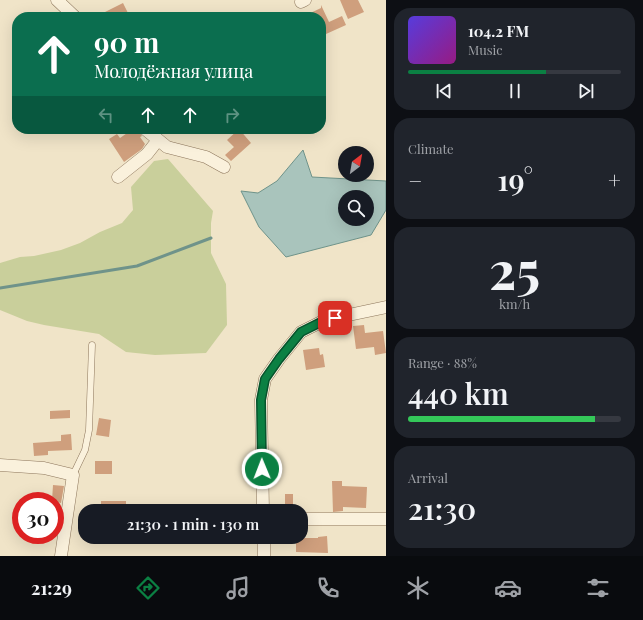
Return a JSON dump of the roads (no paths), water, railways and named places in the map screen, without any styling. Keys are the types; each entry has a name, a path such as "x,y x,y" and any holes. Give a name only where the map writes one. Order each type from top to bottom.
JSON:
{"street":[{"path":"57,0 70,12"},
{"path":"151,134 167,147 206,157 224,167"},
{"path":"118,178 147,154 158,140"},
{"path":"263,504 261,400 265,379 301,332 325,320 386,307"},
{"path":"0,465 44,468 74,475 61,556"},
{"path":"308,519 386,519"},
{"path":"264,544 264,556"}],"lane":[{"path":"74,475 85,450 89,430 92,345"}],"water":[{"path":"303,150 312,177 338,178 338,182 386,181 386,210 371,235 286,257 259,227 241,191 258,193 277,181"}],"waterway":[{"path":"0,288 137,266 211,238"}]}
